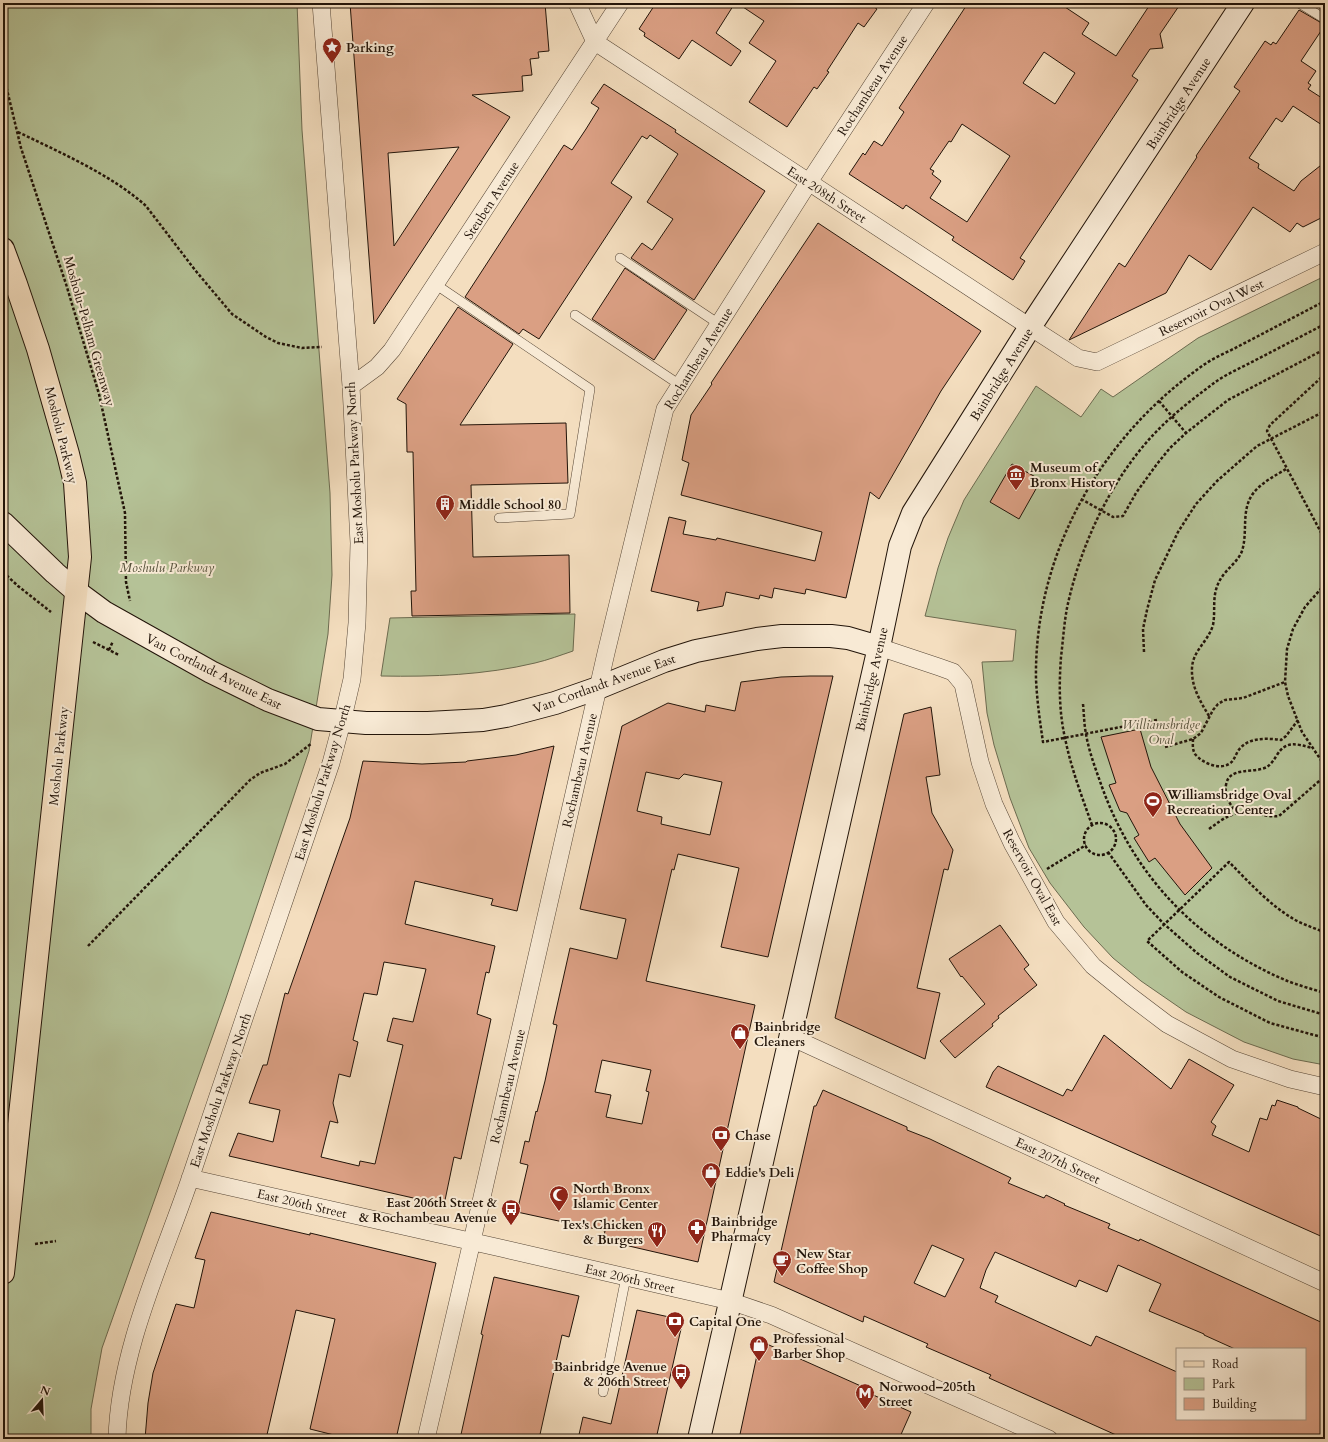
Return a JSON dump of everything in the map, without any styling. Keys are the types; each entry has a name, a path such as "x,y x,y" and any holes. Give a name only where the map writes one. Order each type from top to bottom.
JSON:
{"main road":[{"name":"Bainbridge Avenue","path":"699,1439 879,647 900,546 913,513 1030,327 1238,6"},
{"name":"Mosholu Parkway","path":"3,249 44,370 72,468 75,483 80,535 77,592 3,1273"},
{"name":"Van Cortlandt Avenue East","path":"3,523 77,592 121,622 238,686 300,713 318,719 366,724 483,720 532,710 598,688 664,661 696,651 757,639 782,636 830,636 848,638 879,647"}],"street":[{"name":"East Mosholu Parkway North","path":"117,1439 122,1389 133,1342 331,763 350,692 359,583 358,496 351,386 321,3"},
{"path":"577,3 595,42"},
{"name":"Steuben Avenue","path":"351,386 371,372 384,359 620,3"},
{"name":"Rochambeau Avenue","path":"426,1439 598,688 665,409 809,182 926,3"},
{"name":"East 208th Street","path":"595,42 1078,358 1097,362"},
{"name":"Reservoir Oval West","path":"1097,362 1325,252"},
{"name":"Reservoir Oval East","path":"879,647 939,666 953,672 963,684 980,762 994,804 1012,843 1056,922 1093,966 1167,1024 1232,1059 1290,1079 1325,1087"},
{"name":"East 207th Street","path":"791,1037 1325,1283"},
{"name":"East 206th Street","path":"190,1178 472,1241 730,1301 771,1315 1049,1439"}],"lane":[{"path":"1299,3 1325,20"},
{"path":"620,258 719,324"},
{"path":"435,284 590,389 570,514 499,518"},
{"path":"575,315 680,385"},
{"path":"603,1392 626,1277"}],"path":[{"name":"Mosholu-Pelham Greenway","path":"3,73 21,148 66,284 99,394 124,513 126,582 130,601"},
{"path":"17,132 90,169 134,195 146,206 232,314 246,325 266,338 278,343 302,348 322,346"},
{"path":"1157,720 1043,742 1036,680 1037,659 1044,602 1061,543 1081,499 1100,470 1139,420 1159,401 1205,364 1325,301"},
{"path":"1092,825 1064,738 1060,705 1060,673 1067,608 1090,534 1101,511 1137,455 1154,434 1172,416 1216,381 1325,324"},
{"path":"1081,499 1113,517 1123,516 1136,493 1157,464 1170,448 1186,433 1228,400 1325,349"},
{"path":"1325,374 1270,425 1267,431 1270,440 1325,540"},
{"path":"1159,401 1186,433"},
{"path":"1144,652 1143,629 1146,610 1155,580 1178,532 1196,504 1217,481 1257,446 1325,411"},
{"path":"1209,716 1198,697 1193,682 1192,668 1194,656 1207,638 1212,625 1213,602 1219,581 1241,553 1245,535 1244,515 1248,502 1253,493 1262,484 1286,469"},
{"path":"3,572 51,612"},
{"path":"1325,584 1305,607 1293,629 1287,649 1285,682 1288,696 1302,732 1325,766"},
{"path":"109,650 119,655"},
{"path":"1165,748 1193,739 1201,733 1209,716 1218,704 1225,700 1243,698 1285,682"},
{"path":"1083,704 1086,734 1092,761 1119,828 1129,847 1144,869 1179,910 1210,937 1241,958 1285,980 1325,993"},
{"path":"1193,739 1192,747 1195,754 1209,764 1222,766 1229,764 1234,759 1238,750 1245,744 1262,739 1281,740 1286,736 1298,720"},
{"path":"88,946 250,780 260,773 285,764 295,758 312,743"},
{"path":"1237,813 1226,798 1225,790 1227,779 1233,773 1261,769 1269,766 1285,746 1295,744 1313,748"},
{"path":"1209,829 1227,816 1237,813 1251,813 1270,817 1279,816 1325,776"},
{"path":"1099,822 1111,826 1113,831 1117,837 1113,850 1101,855 1089,851 1083,840 1087,828 1099,822"},
{"path":"1113,831 1119,828"},
{"path":"1043,871 1086,845"},
{"path":"1108,852 1146,905 1164,924 1197,953 1230,977 1278,1001 1325,1015"},
{"path":"1325,933 1298,921 1278,907 1258,892 1229,862 1146,941 1182,972 1219,997 1270,1023 1325,1038"},
{"path":"35,1244 56,1241"}],"green space":[{"name":"Moshulu Parkway","path":"3,3 297,3 302,130 330,493 332,575 328,634 309,751 225,1001 102,1348 91,1409 91,1439 3,1439"},
{"name":"Williamsbridge Oval","path":"1325,276 1325,1065 1293,1059 1244,1042 1186,1012 1141,981 1113,958 1084,927 1050,883 1029,848 1010,798 994,745 987,713 982,662 1013,661 1016,630 925,616 948,538 964,500 1036,386 1081,417 1101,389 1113,397 1198,338"},
{"path":"575,614 573,651 550,659 516,667 478,673 420,676 381,676 390,618"}],"building":[{"path":"350,3 545,3 549,51 538,52 539,58 530,59 532,75 522,76 523,91 472,95 510,117 374,324","holes":["459,147 394,246 388,153"]},
{"path":"656,3 735,3 716,33 741,51 731,66 692,40 679,59 644,36 645,33 639,29"},
{"path":"737,3 868,3 877,9 864,27 858,23 827,71 829,72 817,89 814,87 787,127 749,102 776,61 749,43 764,21"},
{"path":"968,3 1059,3 1089,23 1082,34 1116,56 1151,3 1181,3 1160,34 1163,48 1150,49 1132,76 1138,80 1020,258 1025,261 1013,280 952,240 954,237 906,205 903,209 849,174 863,153 865,155 874,141 882,146 904,112 899,108","holes":["1044,52 1075,73 1055,104 1023,83","962,124 1010,156 967,222 930,198 941,181 932,174 934,171 930,169 949,141 951,142"]},
{"path":"1299,10 1325,25 1301,61 1316,71 1308,83 1311,85 1308,89 1325,100 1325,127 1293,106 1282,122 1276,118 1249,158 1259,164 1258,168 1294,191 1301,181 1325,162 1325,216 1303,227 1297,223 1290,232 1253,207 1211,270 1189,255 1166,293 1069,340 1119,263 1125,267 1197,157 1196,156 1240,91 1234,87 1265,41 1271,45 1273,42 1276,44"},
{"path":"604,84 676,130 675,132 765,191 694,300 631,258 642,243 652,250 673,219 647,202 678,154 650,135 647,139 642,136 611,183 632,197 539,339 523,329 519,334 465,297 564,145 572,150 586,129 599,108 591,103"},
{"path":"818,223 981,331 941,391 879,499 870,492 846,598 806,589 805,594 774,588 772,598 760,595 759,599 726,592 723,606 697,611 699,602 651,591 669,517 686,521 683,534 716,540 717,538 815,561 822,532 681,495 689,463 682,460 691,415"},
{"path":"625,268 687,310 654,360 592,319"},
{"name":"Middle School 80","path":"458,307 513,344 460,425 566,423 568,483 471,485 473,557 569,555 570,613 412,616 411,591 416,591 413,452 407,452 406,404 397,399"},
{"name":"Museum of Bronx History","path":"1012,464 1041,480 1019,519 990,502"},
{"path":"833,676 768,957 721,947 739,868 678,854 674,870 672,869 646,981 755,1005 698,1262 603,1240 605,1231 517,1212 528,1165 520,1163 525,1141 529,1142 545,1081 557,1025 553,1024 570,948 617,959 626,919 580,909 622,726 668,703 705,712 706,705 735,711 741,682 781,677","holes":["646,772 679,779 684,774 722,782 710,835 661,824 662,817 637,811","602,1060 651,1070 646,1091 649,1092 642,1124 606,1117 611,1095 595,1092"]},
{"path":"931,707 940,775 926,777 932,813 953,850 948,870 944,869 917,988 940,993 925,1059 835,1018 904,714"},
{"name":"Williamsbridge Oval Recreation Center","path":"1140,729 1151,767 1180,824 1212,868 1185,895 1155,858 1149,862 1134,838 1139,835 1127,813 1120,811 1109,785 1116,783 1101,737"},
{"path":"554,746 517,911 491,905 493,899 415,881 405,924 495,946 489,973 486,972 477,1014 491,1019 461,1159 454,1157 444,1205 229,1156 238,1133 273,1142 280,1110 249,1103 263,1065 267,1065 285,993 288,994 350,818 363,761 422,764 466,762 516,755","holes":["384,962 426,969 413,1022 393,1018 387,1041 403,1045 375,1164 360,1161 359,1166 321,1157 330,1121 338,1123 333,1103 339,1074 350,1077 358,1042 353,1040 364,993 377,995"]},
{"path":"1000,925 1029,965 1024,969 1037,985 998,1016 999,1018 992,1024 993,1026 955,1058 940,1041 985,1004 962,976 961,977 949,959"},
{"path":"1104,1035 1171,1089 1189,1059 1234,1085 1211,1122 1216,1126 1212,1135 1249,1152 1260,1118 1267,1120 1272,1105 1275,1106 1277,1100 1298,1107 1325,1121 1325,1238 986,1087 993,1072 998,1066 1063,1096 1067,1089 1072,1091"},
{"path":"823,1090 907,1127 907,1130 930,1139 1011,1178 1008,1183 1044,1198 1046,1195 1065,1204 1064,1205 1110,1224 1108,1228 1139,1241 1140,1239 1325,1324 1325,1439 1125,1439 989,1378 991,1375 926,1347 928,1344 864,1316 863,1322 774,1282 814,1106 816,1106","holes":["932,1245 964,1259 945,1297 914,1283","995,1252 1076,1287 1079,1280 1107,1292 1118,1265 1161,1284 1149,1311 1233,1348 1306,1348 1306,1420 1176,1420 1176,1372 1096,1336 1091,1346 995,1302 998,1296 980,1288 986,1270"]},
{"path":"211,1212 310,1235 310,1233 436,1263 396,1439 333,1439 334,1435 310,1429 335,1319 296,1310 266,1439 145,1439 148,1403 153,1373 176,1304 194,1308 205,1260 195,1258"},
{"path":"494,1277 579,1296 569,1337 562,1335 539,1439 460,1439"},
{"path":"637,1310 683,1320 656,1439 578,1439 583,1417 611,1424"},
{"path":"760,1341 872,1391 871,1394 911,1412 899,1439 739,1439"}],"place":[{"name":"Parking","path":"332,64"},
{"name":"Museum of Bronx History","path":"1016,491"},
{"name":"Middle School 80","path":"445,521"},
{"name":"Williamsbridge Oval Recreation Center","path":"1153,818"},
{"name":"Bainbridge Cleaners","path":"740,1050"},
{"name":"Chase","path":"721,1152"},
{"name":"Eddie's Deli","path":"711,1189"},
{"name":"North Bronx Islamic Center","path":"559,1212"},
{"name":"East 206th Street & & Rochambeau Avenue","path":"511,1226"},
{"name":"Bainbridge Pharmacy","path":"697,1245"},
{"name":"Tex's Chicken & Burgers","path":"657,1248"},
{"name":"New Star Coffee Shop","path":"782,1277"},
{"name":"Capital One","path":"675,1338"},
{"name":"Professional Barber Shop","path":"759,1362"},
{"name":"Bainbridge Avenue & 206th Street","path":"681,1390"},
{"name":"Norwood–205th Street","path":"865,1410"}]}
